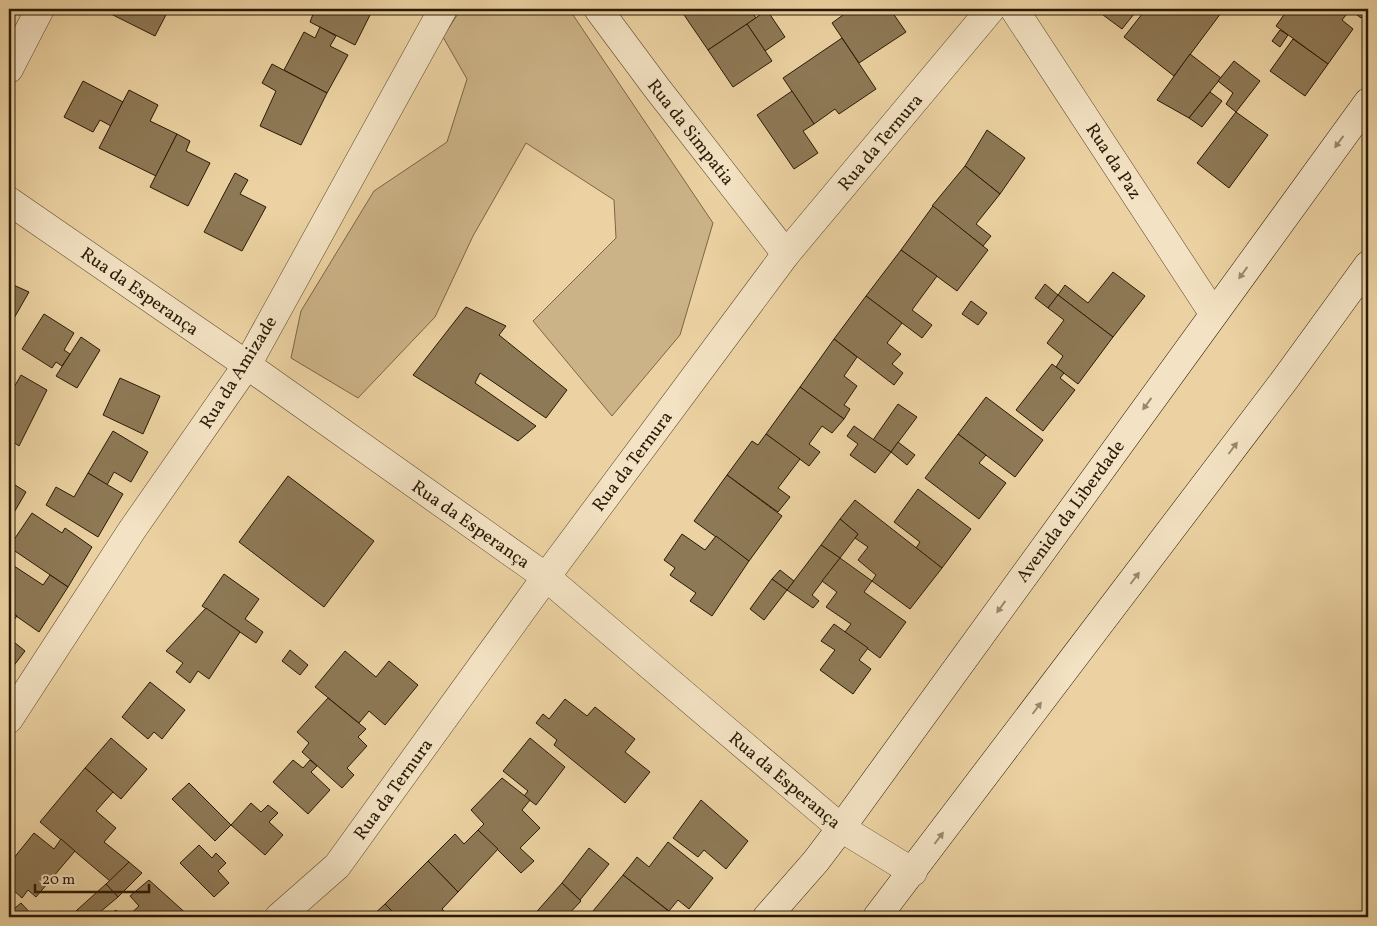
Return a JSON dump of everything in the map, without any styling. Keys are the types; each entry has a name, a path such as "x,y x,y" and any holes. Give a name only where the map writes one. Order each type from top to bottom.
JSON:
{"street":[{"path":"9,69 40,9"},
{"name":"Rua da Amizade","path":"9,719 132,530 247,365 443,9"},
{"name":"Rua da Simpatia","path":"598,9 786,254"},
{"name":"Rua da Ternura","path":"279,917 337,866 546,576 786,254 990,9"},
{"name":"Rua da Paz","path":"1014,9 1213,313"},
{"name":"Avenida da Liberdade","path":"767,917 816,861 841,828 1368,102"},
{"name":"Rua da Esperança","path":"9,201 247,365 546,576 841,828 913,872"},
{"path":"877,917 1286,378 1368,265"}],"shaded area":[{"path":"461,9 569,9 713,223 680,335 612,416 533,321 616,238 614,200 526,143 473,236 435,317 358,398 291,358 301,311 374,191 447,142 467,79 443,37"}],"building":[{"path":"114,9 169,9 155,36 111,14"},
{"path":"315,9 373,9 355,45 310,22"},
{"path":"680,9 750,9 756,18 708,50"},
{"path":"839,9 890,9 906,32 859,63 832,23 843,15"},
{"path":"1095,9 1138,9 1122,29"},
{"path":"1146,9 1224,9 1174,76 1124,37"},
{"path":"1190,9 1201,9 1197,14"},
{"path":"1288,9 1350,10 1342,20 1353,29 1328,64 1276,26"},
{"path":"1349,9 1368,9 1361,18"},
{"path":"767,10 785,37 765,51 747,24"},
{"path":"747,24 772,61 733,87 708,50"},
{"path":"320,27 336,36 330,46 348,55 327,93 284,70 304,32 315,38"},
{"path":"1280,30 1288,35 1280,47 1272,41"},
{"path":"842,38 876,89 839,114 835,109 814,124 783,78"},
{"path":"1293,39 1328,64 1305,96 1270,71"},
{"path":"1190,54 1221,78 1189,118 1157,100"},
{"path":"1234,61 1260,81 1236,112 1226,104 1233,93 1218,81"},
{"path":"272,64 327,93 301,145 260,126 276,91 262,83"},
{"path":"83,81 123,102 111,126 100,120 93,132 64,117"},
{"path":"129,90 158,105 150,121 177,134 156,176 99,148"},
{"path":"792,91 814,124 803,131 818,153 794,169 757,115"},
{"path":"1210,92 1222,101 1202,127 1189,118"},
{"path":"1236,112 1268,135 1229,188 1197,163"},
{"path":"987,130 1025,158 1000,194 965,166"},
{"path":"177,134 190,141 186,151 210,163 188,206 150,187"},
{"path":"965,166 1000,194 976,224 991,236 983,246 932,206"},
{"path":"235,173 248,180 240,194 266,207 242,251 204,232"},
{"path":"933,206 988,250 957,291 901,250"},
{"path":"901,250 937,276 912,310 932,325 922,338 866,296"},
{"path":"1113,272 1145,296 1113,337 1058,295 1065,285 1088,303"},
{"path":"9,283 29,292 9,327"},
{"path":"1045,284 1058,295 1048,308 1035,298"},
{"path":"1058,295 1113,337 1078,384 1056,367 1063,356 1047,343 1064,320 1048,308"},
{"path":"866,296 902,323 887,343 901,354 892,364 903,373 894,385 834,339"},
{"path":"971,301 987,313 978,325 962,314"},
{"path":"466,307 506,326 499,335 567,390 546,418 480,373 475,383 536,426 518,441 413,375"},
{"path":"44,314 74,333 64,350 70,354 62,366 56,362 52,368 22,349"},
{"path":"81,337 100,350 77,388 56,376"},
{"path":"834,339 857,357 844,376 857,386 844,405 850,409 844,419 800,387"},
{"path":"1052,364 1064,373 1060,378 1075,390 1043,431 1016,410"},
{"path":"21,375 47,390 19,446 9,439 9,396"},
{"path":"120,378 160,396 143,434 103,415"},
{"path":"800,387 844,419 832,433 822,426 809,444 820,452 809,466 766,434"},
{"path":"986,397 1043,440 1015,477 958,434"},
{"path":"898,404 917,417 891,452 873,440"},
{"path":"854,426 891,452 875,473 850,455 858,444 847,436"},
{"path":"113,431 148,452 131,482 114,472 107,485 88,473"},
{"path":"766,434 800,459 778,488 790,497 778,512 727,475 752,441 758,445"},
{"path":"958,434 986,455 979,463 1006,483 979,519 925,478"},
{"path":"898,442 915,455 907,465 891,452"},
{"path":"88,473 123,494 98,537 46,505 56,487 74,497"},
{"path":"727,475 782,516 749,561 694,521"},
{"path":"288,476 374,541 324,607 239,542"},
{"path":"9,481 26,492 9,521"},
{"path":"918,489 971,529 942,568 916,548 920,542 894,522"},
{"path":"855,500 942,568 910,609 872,581 876,575 858,560 868,547 855,538 858,534 840,519"},
{"path":"32,513 62,533 65,528 92,547 68,587 9,547"},
{"path":"840,519 858,534 840,558 821,545"},
{"path":"682,534 705,550 716,536 749,561 712,616 690,601 696,593 670,575 675,568 664,560"},
{"path":"821,545 840,558 812,595 819,601 813,608 787,590"},
{"path":"840,558 872,581 864,592 906,622 880,658 845,632 851,624 826,607 837,592 822,581"},
{"path":"11,564 43,585 50,575 68,587 39,632 9,611 9,567"},
{"path":"780,570 794,581 787,590 772,579"},
{"path":"224,574 259,599 245,619 263,632 256,643 202,606"},
{"path":"772,579 787,590 764,620 750,609"},
{"path":"206,608 240,632 209,679 198,671 190,683 176,672 183,663 166,651"},
{"path":"9,610 17,616 9,626"},
{"path":"834,624 868,648 859,660 871,669 853,694 820,670 835,650 821,641"},
{"path":"9,638 25,651 9,672"},
{"path":"290,650 308,665 300,675 282,661"},
{"path":"345,651 376,677 389,661 418,685 385,725 369,711 359,723 315,687"},
{"path":"150,682 185,710 162,739 154,732 148,739 122,717"},
{"path":"328,698 366,729 358,737 367,746 347,768 354,775 342,788 302,752 309,743 297,732"},
{"path":"565,699 587,716 595,707 635,739 625,752 650,772 625,803 554,745 557,740 536,723 543,714 549,719"},
{"path":"111,738 147,769 121,799 85,768"},
{"path":"530,738 565,767 536,805 524,796 528,791 503,771"},
{"path":"293,760 303,768 310,760 317,766 311,772 330,790 308,814 273,782"},
{"path":"85,768 113,792 96,811 116,828 104,842 129,862 110,881 40,822"},
{"path":"502,778 530,800 522,810 540,828 520,848 534,861 521,873 478,830 484,824 471,810"},
{"path":"189,783 231,825 215,841 172,799"},
{"path":"701,800 748,841 726,869 704,850 698,857 673,838"},
{"path":"251,803 261,812 268,805 278,813 269,822 283,835 265,855 231,825"},
{"path":"478,830 498,849 458,892 428,861 455,834 464,844"},
{"path":"34,833 54,849 61,839 75,851 36,897 28,890 22,898 10,887 15,881 9,875 9,864"},
{"path":"668,842 713,878 689,909 678,900 669,911 623,875 637,857 649,867"},
{"path":"199,845 212,858 216,853 226,863 218,871 229,883 214,897 180,863"},
{"path":"589,848 609,864 580,900 562,883"},
{"path":"428,861 458,892 442,909 450,917 398,917 385,904"},
{"path":"129,862 142,873 118,897 106,884"},
{"path":"623,875 676,917 599,917 593,911"},
{"path":"149,880 190,917 127,917 139,906 130,896"},
{"path":"562,883 581,901 566,917 532,917"},
{"path":"106,884 118,897 94,917 83,917 77,910"},
{"path":"21,903 34,917 9,917 9,913"},
{"path":"385,904 398,917 371,917"},
{"path":"77,910 84,917 70,917"},
{"path":"116,910 123,917 107,917"},
{"path":"503,911 509,917 496,917"}]}
